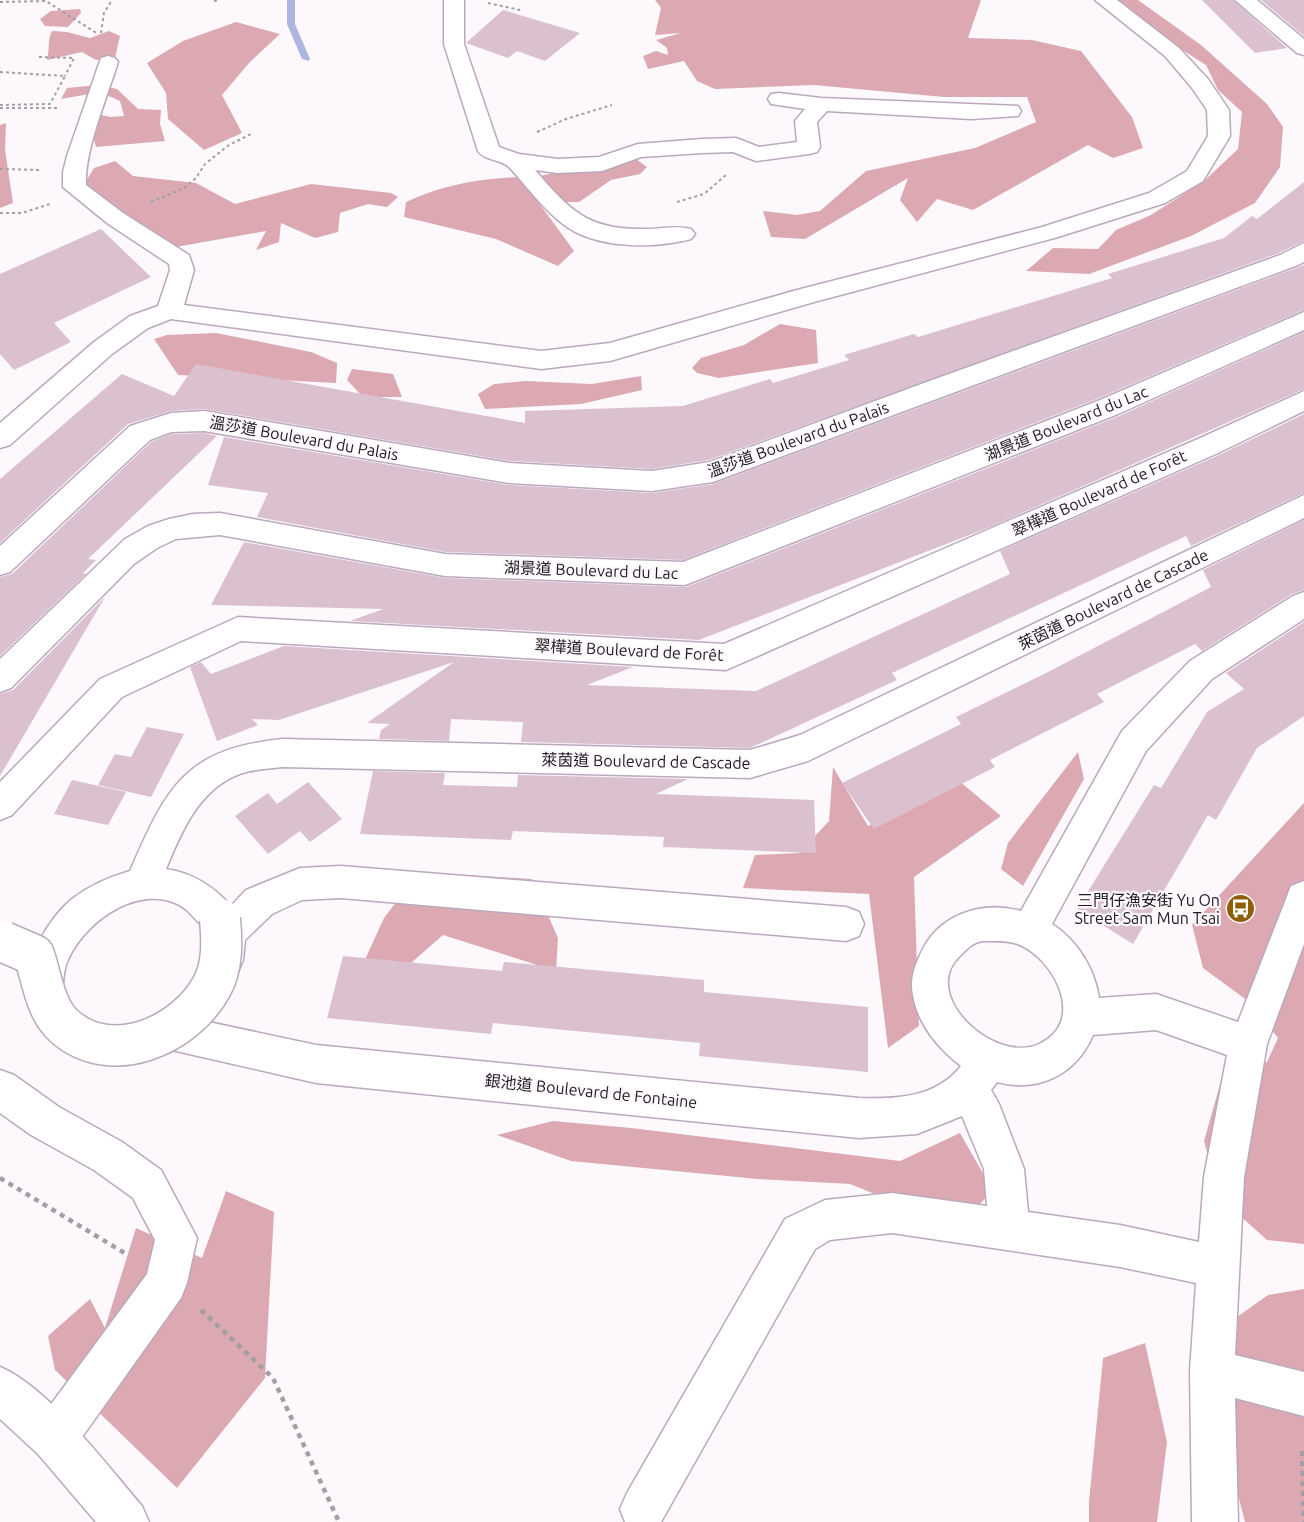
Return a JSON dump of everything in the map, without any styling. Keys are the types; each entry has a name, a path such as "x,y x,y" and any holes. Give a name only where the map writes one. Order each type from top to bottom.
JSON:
{"street":[{"path":"454,0 454,44 489,151 515,160 558,166 602,164 638,151 702,146 736,145 756,154 808,147 806,121 821,104"},
{"path":"0,438 104,348 139,322 169,311 541,360 610,352 806,296 1050,232 1156,198 1195,176 1219,136 1218,110 1200,84 1172,52 1105,0"},
{"path":"1245,0 1304,49"},
{"path":"108,62 78,156 74,172 75,187 115,218 180,260 182,270 169,311"},
{"path":"779,99 821,104 971,112 1010,111"},
{"path":"515,160 541,192 588,230 648,238 683,234"},
{"name":"溫莎道 Boulevard du Palais","path":"0,564 140,433 160,423 183,419 204,421 509,473 652,481 713,472 933,389 1289,260 1304,251"},
{"name":"湖景道 Boulevard du Lac","path":"0,679 124,556 144,540 168,529 194,523 220,524 445,565 685,574 1110,407 1304,320"},
{"name":"翠樺道 Boulevard de Forêt","path":"0,805 111,688 238,629 726,657 1208,446 1304,400"},
{"name":"萊茵道 Boulevard de Cascade","path":"142,884 174,812 186,794 202,779 241,759 262,754 282,753 750,764 808,747 1304,506"},
{"path":"1029,931 1134,741 1201,670 1304,604"},
{"path":"0,941 34,955 55,1015 74,1034 91,1043 113,1046 156,1038 176,1027 194,1011 211,988 220,963 223,941 220,919 204,899 191,891 160,883 142,884 116,891 91,905 57,940 47,965 44,990 47,1006 54,1021 72,1041 88,1049 131,1052 154,1045 176,1033 200,1012 217,987 226,958 228,933 259,902 300,884 341,882 846,924"},
{"path":"1215,1522 1212,1371 1224,1177 1248,1044 1304,897"},
{"path":"978,1075 1039,1065 1058,1055 1073,1038 1081,1018 1081,997 1076,977 1064,958 1048,942 1029,931 1005,924 981,924 961,931 945,945 933,963 930,985 935,1009 947,1032 966,1050 978,1075 985,1118 1004,1169 1009,1228"},
{"path":"1081,1018 1156,1012 1248,1044"},
{"name":"銀池道 Boulevard de Fontaine","path":"176,1033 316,1064 859,1118 899,1119 936,1109 978,1075"},
{"path":"0,1089 45,1121 108,1156 147,1184 176,1238 166,1283 54,1438"},
{"path":"643,1509 800,1234 825,1220 892,1213 1120,1245 1217,1267"},
{"path":"1212,1371 1304,1394"},
{"path":"0,1389 54,1438 126,1522"}],"path":[{"path":"0,2 46,1 101,37 104,13 112,0"},
{"path":"214,1 220,0"},
{"path":"0,107 50,104 74,58 39,57"},
{"path":"0,72 65,76"},
{"path":"486,140 535,133 566,119 612,105"},
{"path":"0,107 94,107"},
{"path":"115,218 184,188 196,178 205,164 229,145 251,134"},
{"path":"669,203 700,198 715,188 731,169 727,164 743,148"},
{"path":"0,213 22,213 53,203 75,187"},
{"path":"0,1178 133,1258"},
{"path":"199,1308 273,1378 339,1522"},
{"path":"1302,1451 1304,1522"}],"shaded area":[{"path":"655,0 981,0 968,38 1032,40 1081,51 1132,117 1143,148 1113,158 1088,145 973,210 937,199 917,222 900,200 908,178 805,239 771,237 763,211 797,215 820,211 866,171 975,148 1036,122 1027,97 944,97 814,85 715,89 697,81 684,61 648,69 643,56 656,51 668,55 667,48 656,40 681,33 655,35 661,8"},
{"path":"1116,0 1138,0 1201,45 1267,104 1283,127 1280,167 1255,203 1191,236 1089,274 1026,271 1053,248 1098,249 1116,230 1151,215 1204,181 1238,149 1242,112 1218,90 1206,65 1179,48"},
{"path":"80,9 81,13 68,27 45,26 40,19 51,11"},
{"path":"236,22 280,34 249,63 222,95 242,133 204,150 168,119 166,93 147,63 183,41"},
{"path":"52,31 90,38 109,31 120,36 115,58 96,60 82,52 47,60"},
{"path":"98,85 117,89 138,109 161,110 160,124 165,141 96,147 89,121 93,113 110,117 124,116 120,101 100,92 61,99 67,88"},
{"path":"6,123 5,150 13,203 0,208 0,125"},
{"path":"636,159 647,167 640,174 611,180 579,202 562,202 540,176 562,171 597,171"},
{"path":"115,161 133,176 196,183 235,204 311,184 391,193 398,197 387,207 368,204 340,213 338,232 315,238 281,223 279,242 256,250 266,231 159,250 80,191 94,168"},
{"path":"520,177 574,251 558,266 496,239 404,217 406,202 433,191 476,181"},
{"path":"780,324 816,330 818,363 719,378 697,373 692,368 701,358 744,345"},
{"path":"216,333 311,352 337,363 336,383 178,375 154,339 167,335"},
{"path":"352,369 393,374 402,397 363,397 347,380"},
{"path":"641,376 642,390 581,404 485,409 478,394 494,384 525,381 592,384"},
{"path":"1078,752 1084,779 1023,886 1001,869 1008,843"},
{"path":"833,767 868,826 952,775 1001,816 914,877 919,1026 888,1048 869,894 743,888 755,855 799,853 829,821"},
{"path":"1304,803 1304,1244 1267,1240 1219,1197 1204,1141 1223,1074 1267,1062 1278,1038 1252,1004 1203,968 1192,925"},
{"path":"419,872 532,879 558,938 556,971 443,935 403,970 362,966 384,918"},
{"path":"553,1121 631,1128 900,1161 960,1133 993,1191 956,1227 850,1184 758,1179 571,1161 497,1135"},
{"path":"226,1191 274,1212 265,1378 177,1488 55,1370 48,1336 90,1299 105,1328 136,1228 202,1258"},
{"path":"1304,1289 1304,1522 1245,1522 1199,1344 1268,1295"},
{"path":"1145,1343 1167,1442 1157,1522 1089,1522 1103,1358"}],"building":[{"path":"1202,0 1233,0 1287,48 1255,53"},
{"path":"1261,0 1304,0 1304,36"},
{"path":"503,10 580,33 545,61 517,51 508,58 466,43"},
{"path":"1304,182 1304,241 1279,253 709,460 652,469 509,461 204,409 171,411 128,424 0,543 0,479 122,374 174,396 196,364 525,423 525,411 683,406 770,379 773,383 849,360 844,355 914,334 918,337 1112,278 1108,274 1224,238 1252,216 1257,219"},
{"path":"101,229 151,277 54,323 71,342 14,370 0,354 0,274"},
{"path":"1304,265 1304,310 1099,398 683,560 445,552 257,517 268,493 208,485 224,437 509,485 652,493 713,484"},
{"path":"1304,332 1304,389 990,527 699,640 350,621 383,609 211,605 244,542 445,578 686,587 1119,416"},
{"path":"1304,414 1304,493 1191,546 1186,536 892,673 897,680 750,748 521,742 523,722 451,719 449,741 379,739 381,730 390,724 367,723 454,662 279,720 252,719 258,725 217,741 190,667 201,662 211,674 284,646 633,667 587,685 756,691 1010,574 1000,551 1219,455"},
{"path":"204,433 217,436 88,559 96,560 83,573 86,574 0,656 0,577 12,574 151,442 171,434"},
{"path":"1304,520 1304,590 1292,594 1202,651 1195,644 1097,694 1104,702 990,760 995,767 874,829 842,783 961,724 956,717 1211,587 1203,570"},
{"path":"105,597 0,776 0,694 13,690"},
{"path":"1304,622 1304,716 1257,748 1216,820 1208,815 1133,944 1077,909 1154,785 1161,788 1207,712 1244,689 1226,673"},
{"path":"147,727 184,734 151,797 98,785 115,754 131,757"},
{"path":"373,771 445,773 443,785 517,787 518,775 688,779 656,794 814,800 816,853 663,847 664,837 513,831 511,840 360,834"},
{"path":"72,780 126,792 108,825 54,814"},
{"path":"308,782 342,819 310,842 300,831 268,854 235,816 268,793 277,804"},
{"path":"343,956 502,971 504,962 704,980 704,992 868,1007 868,1072 699,1056 700,1043 493,1023 491,1034 327,1018"}],"waterway":[{"path":"291,0 291,24 306,59"}],"place":[{"name":"三門仔漁安街 Yu On Street Sam Mun Tsai","path":"1241,909"}]}
